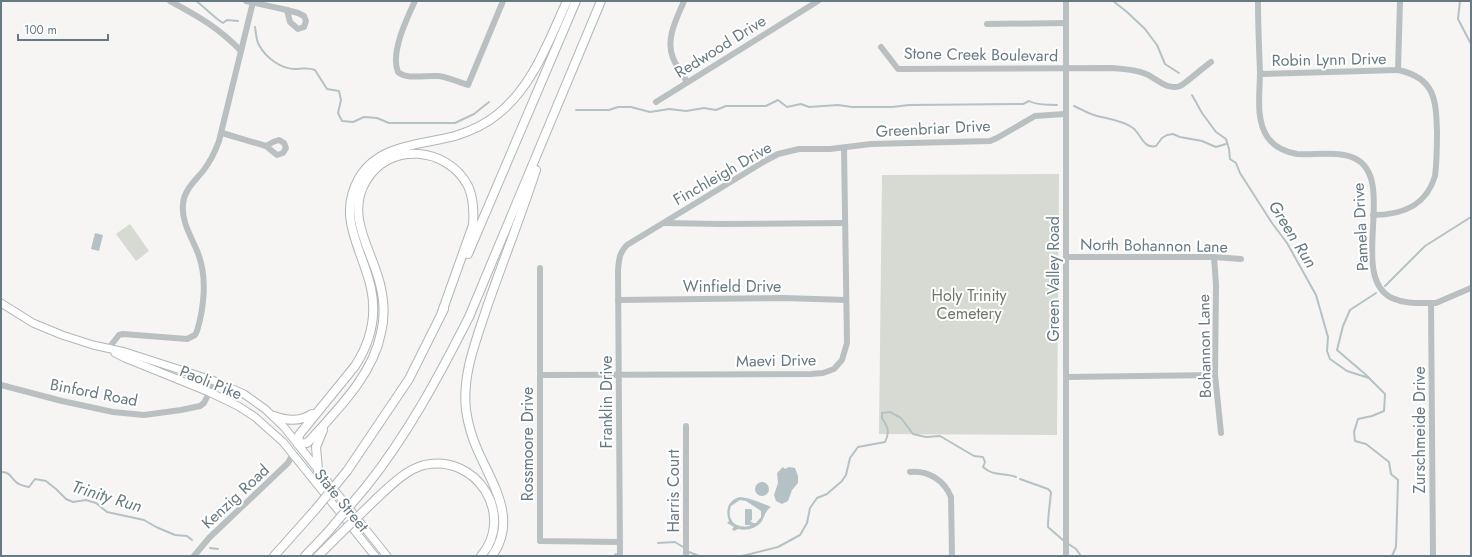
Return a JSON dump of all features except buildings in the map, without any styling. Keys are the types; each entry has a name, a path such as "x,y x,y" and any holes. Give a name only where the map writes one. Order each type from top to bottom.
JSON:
{"highway":[{"path":"274,416 292,420 304,419 316,412 348,376 361,357 370,335 373,312 371,287 354,238 349,213 350,200 354,188 366,168 386,153 411,145 460,134 485,123 498,114 522,90 531,76 567,1"},
{"path":"274,556 347,471 409,379 459,277 576,1"},
{"path":"305,556 327,533 378,472 413,419 449,357 487,276 601,1"},
{"path":"492,556 500,541 503,530 502,508 494,485 477,450 468,424 466,380 473,350 552,119"},
{"path":"324,402 299,435 298,444 307,443 353,389 367,367 378,345 384,308 380,284 362,236 358,218 358,201 361,190 370,175 383,163 394,157 418,153 430,155 442,160 452,167 465,181 472,199 474,212 473,225 442,312"},
{"path":"318,470 316,447 326,421"},
{"path":"318,556 375,500 402,476 413,469 424,465 448,464 469,473 478,480 485,489 493,509 494,521 490,544 481,556"}],"main road":[{"name":"Paoli Pike","path":"1,303 33,323 62,335 108,349 125,352 215,381 244,394 274,416 298,444"},
{"name":"Paoli Pike","path":"108,349 125,358 210,392 238,406 256,417 283,442 293,454"},
{"path":"293,454 298,444"},
{"name":"State Street","path":"298,444 387,556"},
{"name":"State Street","path":"293,454 375,556"}],"street":[{"path":"170,1 216,27 241,51"},
{"path":"246,1 287,10"},
{"path":"415,1 400,40 396,64 398,72 404,75 437,76 448,78 468,85 503,1"},
{"path":"684,1 672,33 670,45 672,57 687,82"},
{"name":"Redwood Drive","path":"656,102 818,1"},
{"name":"Green Valley Road","path":"1066,1 1066,556"},
{"name":"Pamela Drive","path":"1258,1 1260,106 1261,119 1268,138 1278,147 1297,154 1340,154 1353,157 1367,168 1372,179 1374,192 1373,267 1376,283 1382,291 1403,302 1431,304 1471,288"},
{"path":"1373,215 1386,215 1403,211 1415,205 1426,195 1435,176 1436,111 1434,97 1427,86 1412,73 1398,70 1400,1"},
{"path":"108,349 119,335 124,334 182,339 187,339 195,335 202,308 202,270 198,252 184,221 183,202 189,188 203,171 214,154 222,133 253,2"},
{"path":"987,24 1066,23"},
{"name":"Stone Creek Boulevard","path":"881,47 898,69 1065,68"},
{"path":"1065,68 1112,68 1131,70 1146,74 1163,84 1180,86 1212,62"},
{"name":"Robin Lynn Drive","path":"1260,74 1398,70"},
{"name":"Greenbriar Drive","path":"844,148 878,144 990,140 998,138 1036,116 1066,114"},
{"path":"222,133 266,146"},
{"name":"Finchleigh Drive","path":"623,249 662,223 778,154 799,150 844,148"},
{"name":"Maevi Drive","path":"541,375 811,374 829,371 839,365 846,349 848,330 844,223 844,148"},
{"path":"662,223 844,223"},
{"name":"Franklin Drive","path":"620,556 618,300 619,258 623,249"},
{"name":"North Bohannon Lane","path":"1066,257 1214,257 1241,259"},
{"name":"Bohannon Lane","path":"1214,257 1215,375 1221,433"},
{"name":"Rossmoore Drive","path":"540,268 540,541 620,542"},
{"name":"Winfield Drive","path":"618,300 784,298 846,300"},
{"name":"Zurschmeide Drive","path":"1431,304 1433,556"},
{"path":"1067,376 1215,375"},
{"name":"Binford Road","path":"1,385 62,401 121,413 144,415 200,406 204,403 215,381"},
{"name":"Harris Court","path":"686,426 686,556"},
{"name":"Kenzig Road","path":"194,556 209,538 288,463 293,454"},
{"path":"910,472 919,471 929,474 938,480 948,490 951,497 952,556"}],"green space":[{"name":"Holy Trinity Cemetery","path":"1059,174 1057,435 879,434 882,175"},
{"path":"130,224 149,251 136,261 116,234"}],"shaded area":[{"path":"95,233 103,235 99,251 91,249"},
{"path":"783,467 785,469 789,467 795,468 798,476 798,483 792,490 788,501 782,504 776,501 774,495 778,483 777,473"},
{"path":"762,482 767,484 769,489 767,494 762,496 757,494 755,489 757,484"},
{"path":"736,498 747,498 771,507 766,512 760,524 757,526 751,529 738,529 734,531 732,529 734,527 727,523 729,521 727,513 728,506","holes":["740,500 746,501 761,511 761,517 756,523 753,523 750,521 752,520 752,510 745,509 745,525 751,525 744,527 736,525 733,522 730,511 731,506"]}],"waterway":[{"path":"196,1 223,23 227,20 238,21"},
{"name":"Green Run","path":"1113,1 1145,29 1157,45 1165,64 1179,73"},
{"path":"1460,1 1458,19 1471,44"},
{"path":"255,27 258,43 270,59 286,68 308,68 315,70 327,89 339,91 341,100 338,113 342,121 353,122 364,117 377,118 389,123 455,123 474,114 489,102"},
{"name":"Green Run","path":"1192,95 1202,113 1216,132 1226,139 1230,159 1236,163 1240,173 1272,223 1287,243 1316,295 1328,337 1327,351 1330,359 1347,371 1369,378"},
{"path":"576,110 609,110 618,107 631,107 650,112 669,109 686,111 704,108 716,110 726,106 766,106 778,100 787,107 801,104 809,107 838,105 852,107 892,107 909,105 1023,104 1029,101 1032,103 1057,105"},
{"path":"1074,106 1091,114 1129,125 1148,145 1156,146 1162,138 1173,134 1180,137 1202,141 1216,147 1226,144"},
{"path":"1385,286 1425,246 1471,217"},
{"path":"1376,293 1350,310 1343,326 1337,350 1365,374 1385,394 1384,411 1372,416 1358,419 1354,432 1355,441 1366,444 1389,462 1391,474 1398,480 1396,547 1392,556"},
{"name":"Trinity Run","path":"742,556 778,547 800,535 807,523 810,508 817,498 827,494 842,481 846,475 850,458 858,447 885,442 888,430 882,418 882,413 890,412 901,418 913,434 926,437 940,436 974,456 983,457 985,462 983,467 991,472 1016,477"},
{"name":"Trinity Run","path":"1,472 7,473 20,485 29,487 35,479 46,481 66,499 73,502 86,500 96,503 107,512 144,520 175,535 187,536 192,540"},
{"name":"Trinity Run","path":"1020,479 1048,489 1051,492 1048,527 1064,541"},
{"name":"Trinity Run","path":"658,543 675,542 683,547"},
{"name":"Trinity Run","path":"1067,543 1076,549 1081,556"},
{"name":"Trinity Run","path":"210,548 218,549"},
{"name":"Trinity Run","path":"689,552 699,556"}]}
